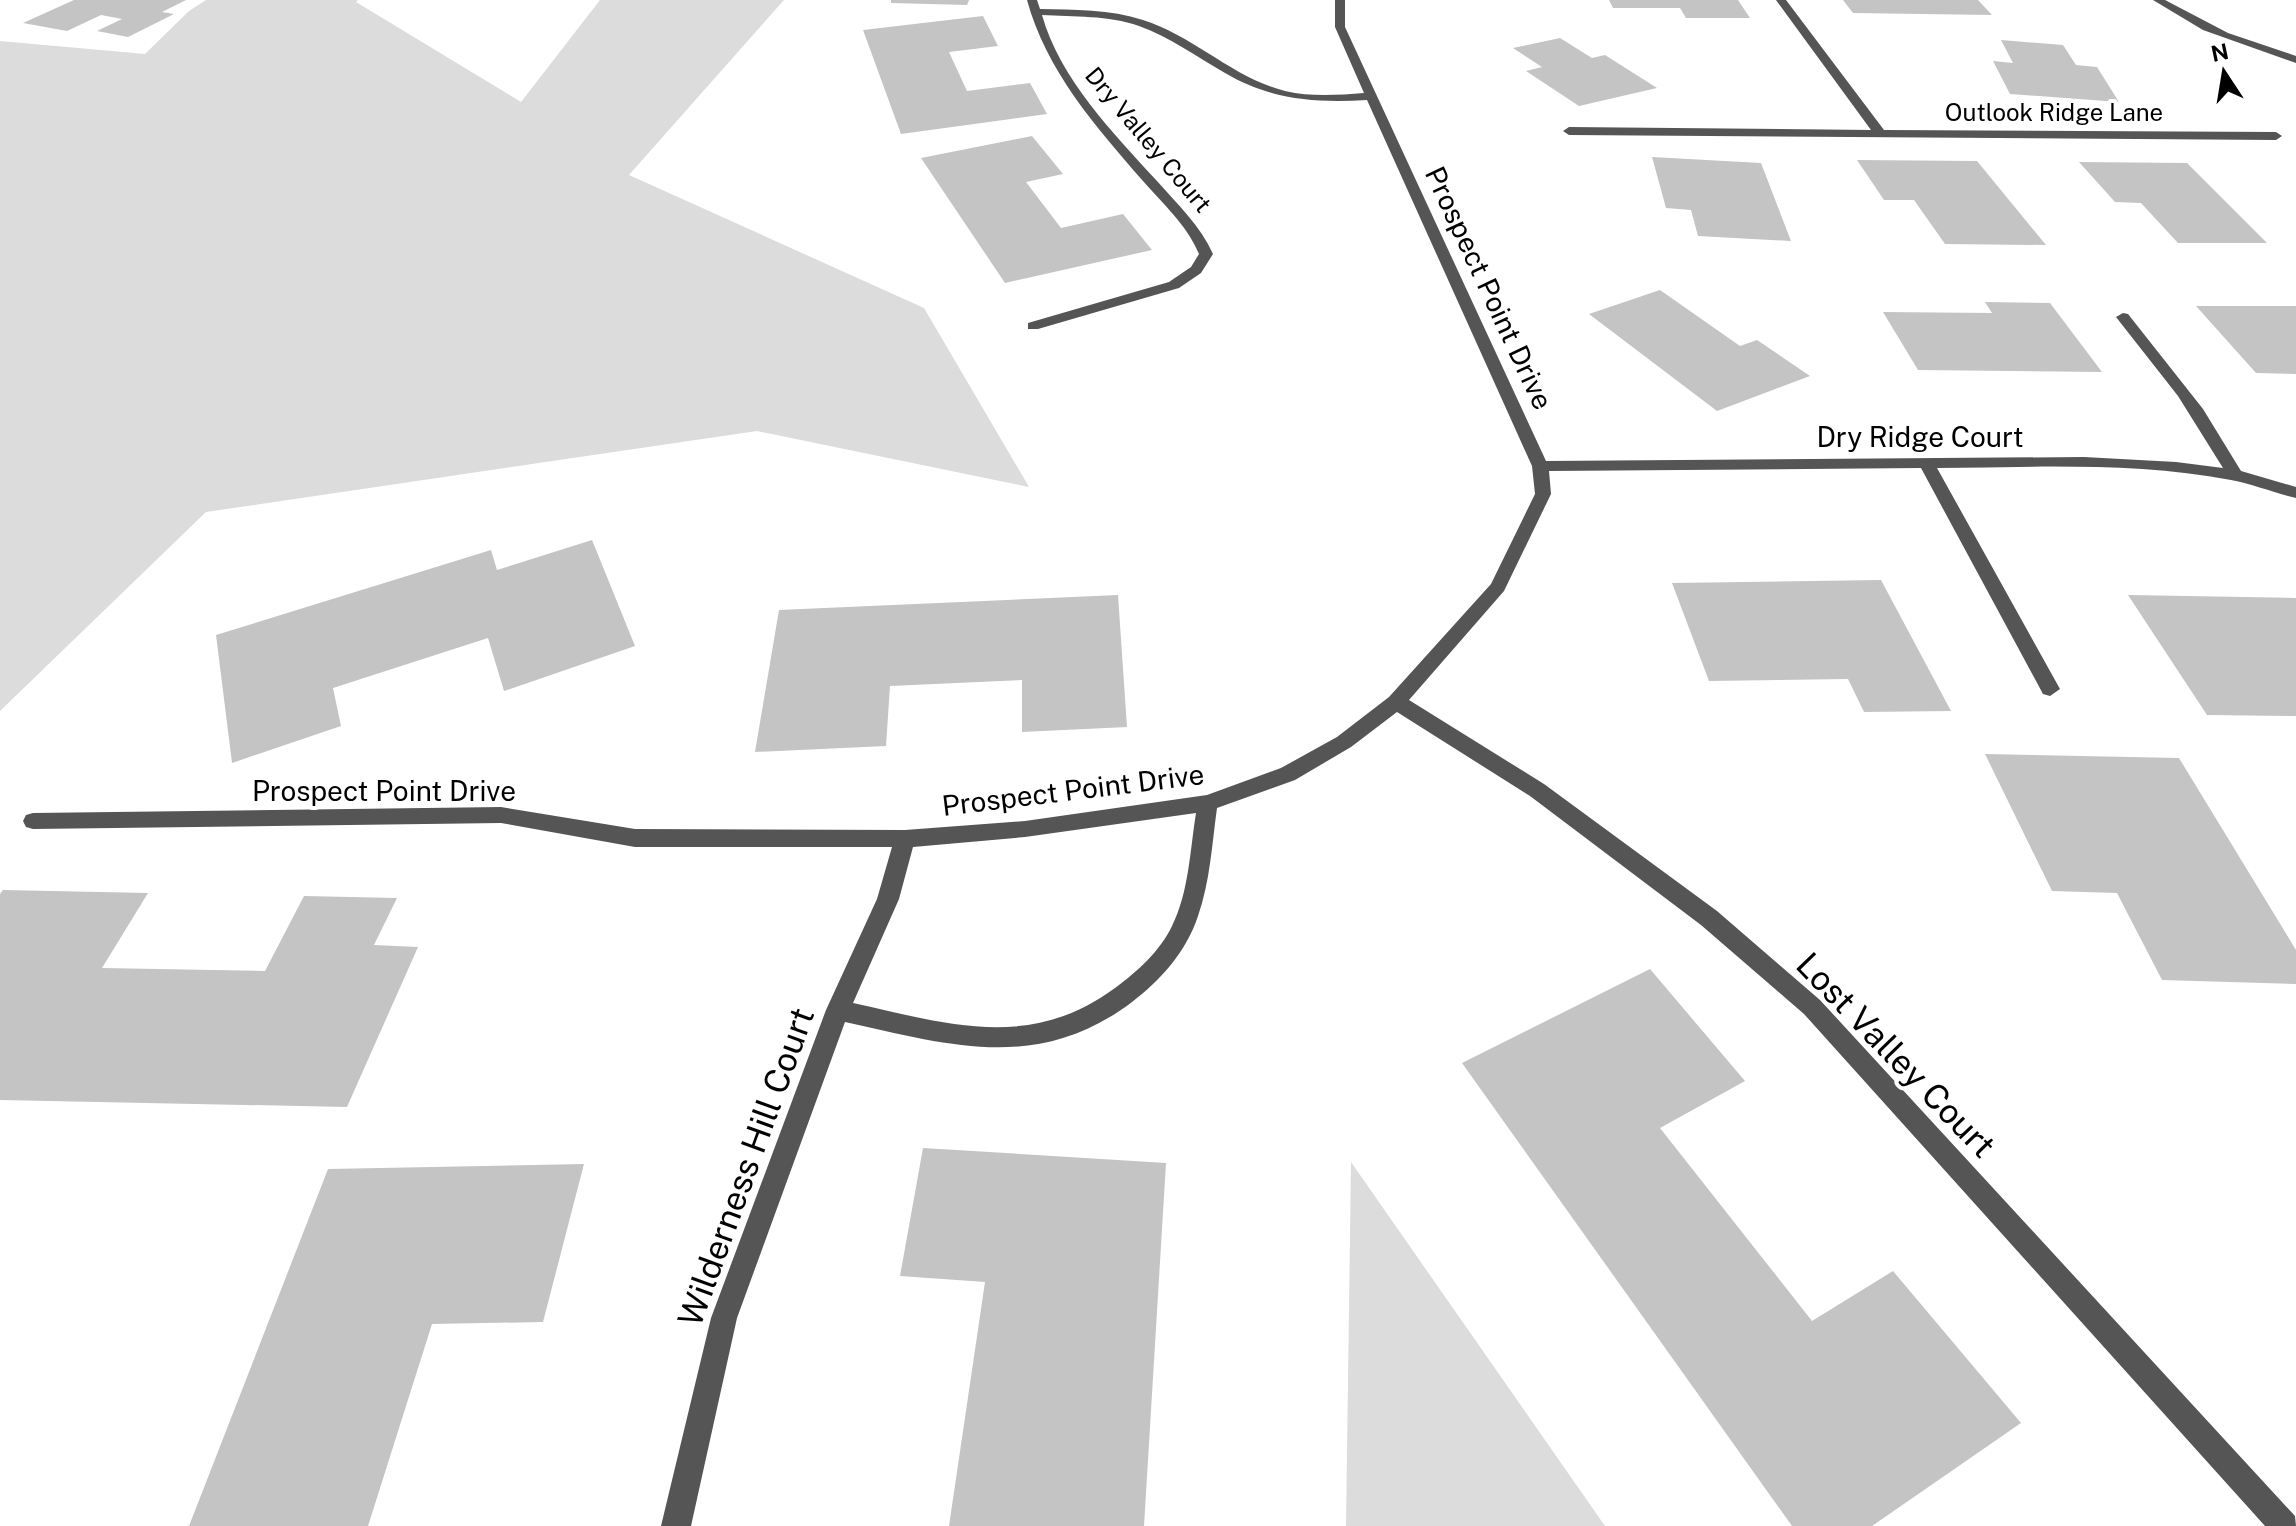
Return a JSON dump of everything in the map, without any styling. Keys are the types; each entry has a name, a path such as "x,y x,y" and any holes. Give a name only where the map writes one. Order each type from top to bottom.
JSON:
{"street":[{"name":"Prospect Point Drive","path":"33,821 501,815 635,838 905,839 1025,829 1208,803 1288,774 1344,742 1396,702 1498,587 1543,494 1540,466 1340,27 1340,0"},
{"path":"1781,0 1880,133"},
{"path":"2158,0 2182,16 2239,42 2296,60"},
{"name":"Dry Valley Court","path":"1033,6 1096,15 1154,28 1241,78 1279,93 1325,100 1371,96"},
{"name":"Dry Valley Court","path":"1033,6 1057,64 1081,99 1198,235 1206,254 1196,270 1174,285 1033,326"},
{"name":"Outlook Ridge Lane","path":"1569,131 2276,136"},
{"path":"2123,317 2179,384 2219,442 2235,475"},
{"name":"Dry Ridge Court","path":"1540,466 2084,462 2176,467 2235,475 2296,493"},
{"path":"1926,463 2050,689"},
{"name":"Lost Valley Court","path":"1396,702 1537,790 1709,918 1812,1007 2285,1526"},
{"path":"838,1010 983,1040 1056,1034 1115,1004 1165,959 1187,917 1208,803"},
{"name":"Wilderness Hill Court","path":"676,1526 724,1318 838,1010 888,899 905,839"}],"shaded area":[{"path":"206,0 358,0 356,2 521,102 600,0 784,0 629,175 924,308 1029,487 757,431 206,512 0,711 0,41 145,54 189,11"},
{"path":"1351,1162 1605,1526 1346,1526"}],"building":[{"path":"74,0 186,0 162,12 174,14 128,37 97,31 122,19 101,15 67,31 23,23"},
{"path":"891,0 969,0 967,5 891,3"},
{"path":"1609,0 1738,0 1750,18 1686,18 1680,8 1613,8"},
{"path":"1843,0 1978,0 1992,15 1853,13"},
{"path":"983,16 998,46 949,52 967,91 1030,83 1047,114 901,134 863,30"},
{"path":"1560,38 1592,58 1605,55 1657,88 1579,106 1526,71 1542,67 1513,48"},
{"path":"2001,40 2063,45 2076,65 2097,67 2119,102 2010,94 1993,61 2013,63"},
{"path":"1032,136 1063,174 1026,182 1061,228 1123,214 1152,250 1005,283 921,158"},
{"path":"1652,157 1761,163 1791,241 1698,236 1691,210 1666,208"},
{"path":"1857,160 1977,161 2046,245 1945,244 1914,200 1884,200"},
{"path":"2079,162 2187,163 2267,243 2178,243 2141,203 2115,202"},
{"path":"1660,290 1740,346 1757,340 1810,376 1717,411 1589,314"},
{"path":"1985,302 2050,303 2102,372 1918,370 1883,312 1992,313"},
{"path":"2196,306 2296,306 2296,374 2256,373"},
{"path":"592,540 635,646 504,691 488,638 333,688 341,726 232,763 216,635 491,550 497,570"},
{"path":"1881,580 1951,711 1864,712 1848,679 1709,681 1672,583"},
{"path":"1118,595 1127,727 1022,732 1022,680 890,686 886,746 755,752 779,610"},
{"path":"2128,595 2296,598 2296,716 2207,715"},
{"path":"1985,754 2179,758 2296,950 2296,984 2162,980 2117,893 2052,891"},
{"path":"3,890 148,893 102,968 265,971 304,896 397,898 374,945 418,947 347,1107 0,1100 0,894"},
{"path":"1650,969 1745,1081 1660,1128 1812,1321 1893,1271 2021,1423 1872,1526 1792,1526 1462,1063"},
{"path":"923,1148 1166,1163 1144,1526 949,1526 985,1282 900,1276"},
{"path":"584,1164 543,1322 432,1324 368,1526 189,1526 328,1169"}]}
